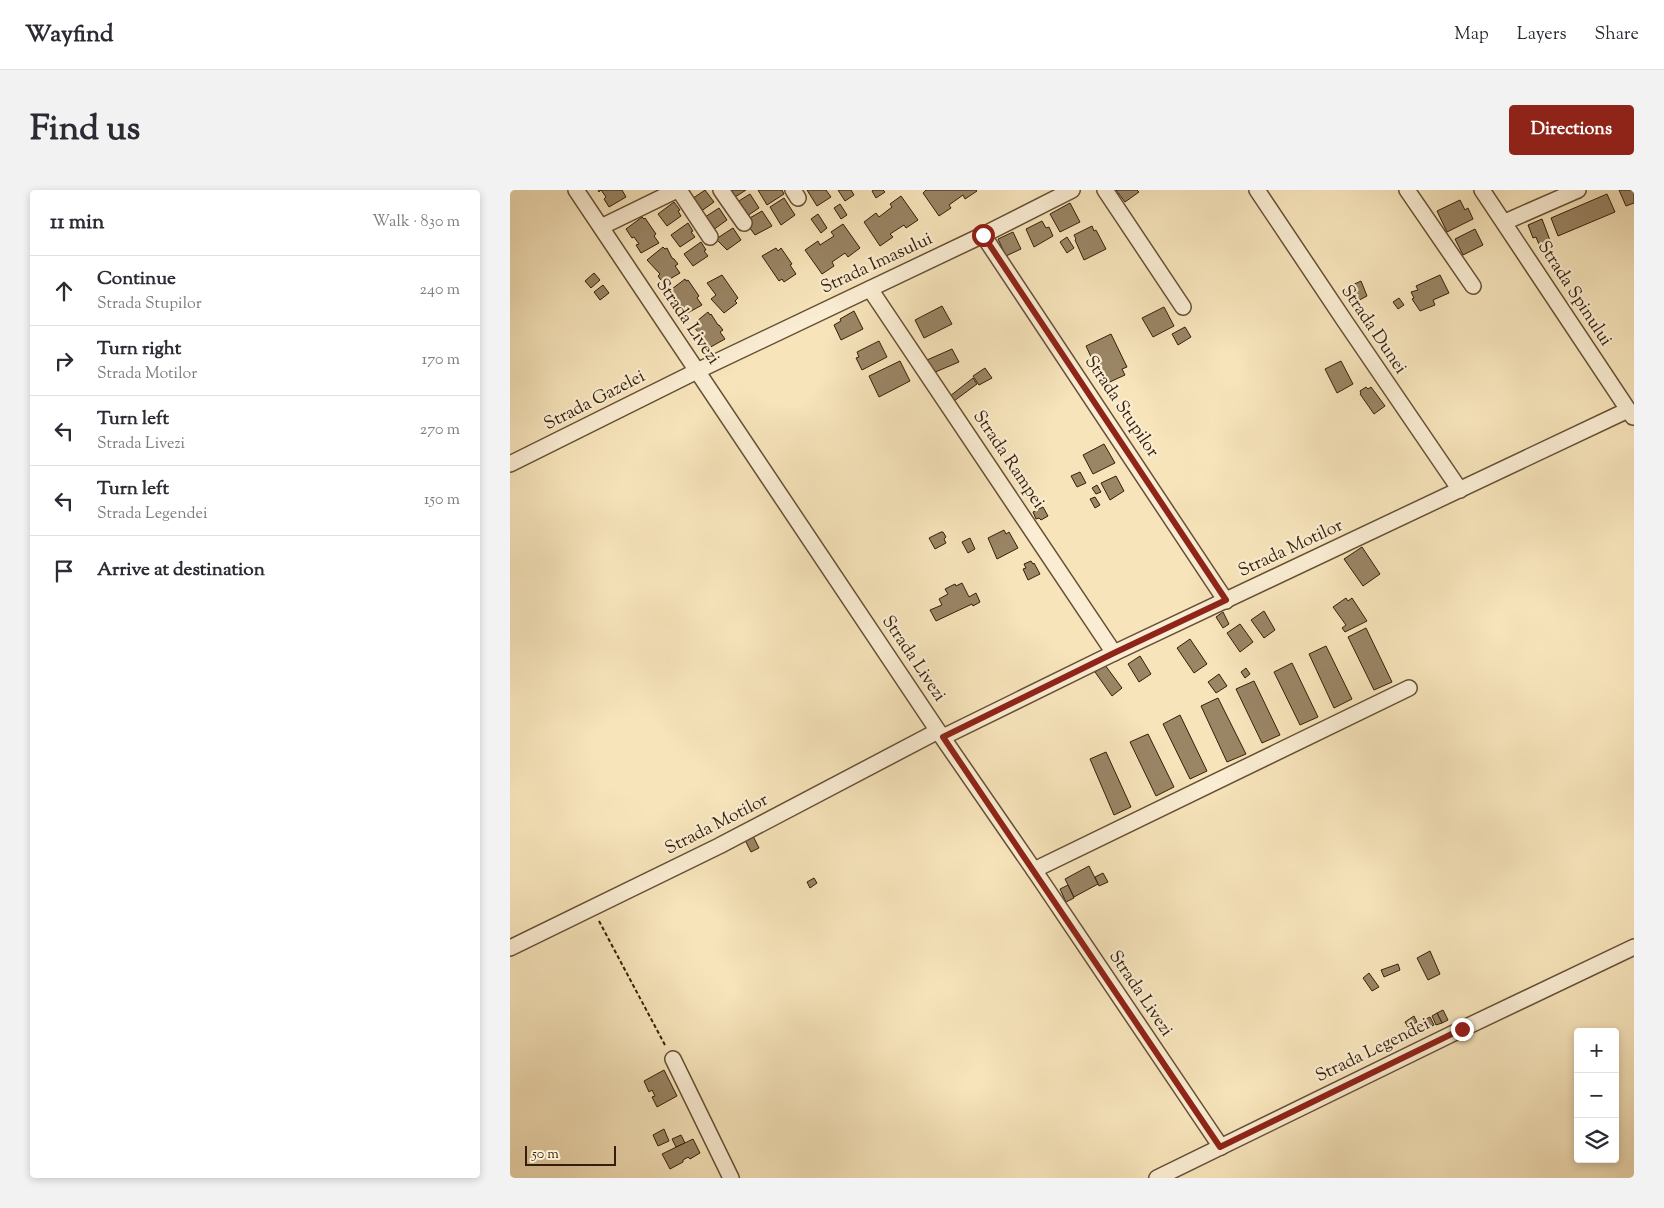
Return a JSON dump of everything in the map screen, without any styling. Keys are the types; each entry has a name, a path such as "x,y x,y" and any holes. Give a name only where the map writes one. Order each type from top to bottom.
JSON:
{"street":[{"name":"Strada Livezi","path":"576,190 940,734 1220,1147"},
{"path":"601,227 678,190 710,237"},
{"path":"721,190 744,223"},
{"name":"Strada Imasului","path":"697,370 983,235 1072,190"},
{"path":"1106,190 1183,307"},
{"name":"Strada Dunei","path":"1257,190 1460,490"},
{"path":"1407,190 1473,286"},
{"name":"Strada Spinului","path":"1482,190 1631,414"},
{"path":"1505,222 1578,190"},
{"name":"Strada Stupilor","path":"983,235 1226,600"},
{"name":"Strada Rampei","path":"870,288 1114,653"},
{"name":"Strada Gazelei","path":"510,464 697,370"},
{"name":"Strada Motilor","path":"510,948 719,846 940,734 1460,490 1631,414"},
{"path":"1034,870 1409,688"},
{"name":"Strada Legendei","path":"1157,1178 1634,947"},
{"path":"673,1059 732,1178"}],"path":[{"path":"592,907 673,1059"}],"building":[{"path":"601,190 622,190 626,197 609,207 604,199 606,197"},
{"path":"705,190 714,202 700,212 689,201"},
{"path":"724,190 746,190 732,199"},
{"path":"758,190 782,190 784,194 767,205"},
{"path":"807,190 826,190 831,197 817,206"},
{"path":"838,190 851,190 854,195 845,201"},
{"path":"883,190 885,192 876,198 872,191"},
{"path":"926,190 977,191 965,199 963,195 949,205 951,208 939,216 923,193"},
{"path":"1116,190 1137,190 1139,192 1125,202"},
{"path":"1619,190 1634,190 1634,203 1626,206"},
{"path":"750,194 759,208 747,216 734,204"},
{"path":"1607,194 1615,212 1558,236 1551,218"},
{"path":"901,196 918,220 906,228 904,225 890,234 893,237 880,246 864,222 876,213 879,217 892,207 890,204"},
{"path":"784,198 795,215 781,225 770,207"},
{"path":"1460,200 1465,210 1468,208 1473,219 1447,232 1437,211"},
{"path":"674,202 680,210 678,211 681,216 667,226 658,214"},
{"path":"1070,203 1080,222 1060,232 1050,214"},
{"path":"840,204 847,215 841,219 834,208"},
{"path":"719,208 727,220 713,230 702,219"},
{"path":"762,211 772,226 755,235 746,223 748,219"},
{"path":"818,214 827,228 821,233 811,219"},
{"path":"642,217 645,218 656,234 654,236 659,243 641,253 636,245 639,244 626,229"},
{"path":"1542,219 1551,243 1540,247 1536,237 1533,238 1528,225"},
{"path":"1042,221 1046,228 1049,227 1053,236 1034,247 1026,229"},
{"path":"688,223 695,237 680,247 671,235"},
{"path":"843,224 860,248 848,257 845,253 832,262 834,266 822,274 805,250 818,241 820,245 834,236 831,232"},
{"path":"1092,226 1106,249 1084,260 1074,235"},
{"path":"733,228 741,240 727,250 716,239"},
{"path":"1475,229 1483,245 1463,255 1455,239"},
{"path":"1013,232 1021,249 1006,256 998,239"},
{"path":"1067,237 1074,248 1067,253 1060,242"},
{"path":"701,242 708,256 693,266 684,254"},
{"path":"663,247 667,248 672,258 678,264 675,266 680,273 663,283 658,276 660,274 647,260"},
{"path":"776,248 778,251 781,248 792,264 790,265 796,274 784,282 782,279 779,281 762,256"},
{"path":"594,273 600,280 591,288 585,281"},
{"path":"722,275 738,298 735,301 737,303 724,313 711,299 716,295 707,283"},
{"path":"1440,275 1449,293 1433,300 1435,305 1420,311 1412,299 1414,298 1411,292 1418,290 1416,286"},
{"path":"685,279 686,281 688,280 699,296 697,298 702,305 684,315 679,307 681,306 668,292"},
{"path":"1361,281 1367,296 1352,304 1344,289"},
{"path":"603,285 609,293 600,300 594,292"},
{"path":"1399,298 1404,305 1398,309 1393,302"},
{"path":"942,306 952,324 924,338 915,320"},
{"path":"1164,307 1174,326 1153,337 1142,318"},
{"path":"854,311 863,329 841,340 834,325"},
{"path":"708,312 723,330 720,332 725,339 707,349 702,341 705,340 692,325"},
{"path":"1185,327 1191,337 1178,345 1172,334"},
{"path":"1111,334 1127,367 1122,369 1125,375 1101,386 1095,373 1098,372 1086,346"},
{"path":"879,341 887,357 862,370 856,358 859,357 857,352"},
{"path":"952,349 959,362 933,373 927,360"},
{"path":"900,361 910,381 879,397 869,376"},
{"path":"1341,361 1353,384 1337,393 1325,369"},
{"path":"985,368 992,378 979,385 973,376"},
{"path":"973,378 977,384 954,401 950,396"},
{"path":"1366,387 1368,389 1371,387 1385,406 1374,414 1360,394 1360,391"},
{"path":"1104,444 1115,463 1093,474 1083,455"},
{"path":"1080,472 1086,483 1077,487 1071,476"},
{"path":"1116,476 1124,491 1110,500 1101,483"},
{"path":"1097,485 1101,492 1096,494 1092,488"},
{"path":"1095,497 1100,505 1095,508 1090,499"},
{"path":"1043,507 1048,516 1041,520 1039,518 1036,519 1033,512"},
{"path":"1004,530 1006,534 1009,532 1018,548 997,559 988,538"},
{"path":"941,532 946,537 944,539 946,543 935,549 929,538"},
{"path":"970,538 975,549 968,553 962,542"},
{"path":"1362,547 1380,574 1363,586 1344,559"},
{"path":"1031,561 1040,574 1028,580 1023,569 1026,568 1024,564"},
{"path":"962,583 969,597 976,593 980,602 936,621 930,610 942,605 939,599 948,594 945,589"},
{"path":"1346,598 1348,601 1352,598 1367,621 1345,632 1342,628 1346,625 1333,607"},
{"path":"1264,611 1275,630 1264,638 1251,620"},
{"path":"1223,612 1229,624 1223,628 1216,617"},
{"path":"1240,624 1253,642 1240,652 1227,633"},
{"path":"1366,628 1392,682 1374,690 1348,637"},
{"path":"1190,639 1207,664 1194,673 1177,648"},
{"path":"1326,646 1352,699 1334,708 1309,654"},
{"path":"1140,656 1151,674 1139,682 1128,664"},
{"path":"1292,663 1318,717 1300,725 1274,672"},
{"path":"1105,665 1122,688 1112,696 1095,672"},
{"path":"1246,668 1250,674 1245,678 1241,672"},
{"path":"1219,674 1227,686 1216,693 1208,682"},
{"path":"1254,681 1280,735 1262,743 1236,689"},
{"path":"1218,698 1246,754 1227,762 1201,706"},
{"path":"1180,715 1207,771 1190,779 1163,724"},
{"path":"1148,734 1174,787 1156,796 1130,742"},
{"path":"1106,752 1131,807 1114,815 1090,759"},
{"path":"753,836 759,848 751,852 745,840"},
{"path":"1089,866 1098,884 1074,897 1065,879"},
{"path":"1103,873 1108,882 1099,886 1095,877"},
{"path":"814,878 817,883 810,888 807,882"},
{"path":"1068,885 1074,898 1066,902 1060,889"},
{"path":"1430,951 1440,974 1428,980 1417,958"},
{"path":"1398,964 1400,970 1384,977 1381,970"},
{"path":"1369,973 1379,987 1372,991 1363,978"},
{"path":"1443,1010 1448,1020 1442,1023 1437,1013"},
{"path":"1437,1013 1442,1023 1436,1025 1432,1016"},
{"path":"1414,1016 1417,1022 1408,1027 1405,1022"},
{"path":"1430,1017 1434,1025 1428,1028 1424,1020"},
{"path":"664,1070 677,1096 657,1107 652,1097 655,1096 652,1090 649,1092 644,1081"},
{"path":"664,1129 669,1141 658,1146 653,1135"},
{"path":"681,1135 685,1143 676,1147 672,1139"},
{"path":"693,1139 700,1153 690,1159 688,1157 670,1169 662,1154"}],"route":[{"path":"983,235 1226,600 943,737 1220,1147 1462,1029"}]}
